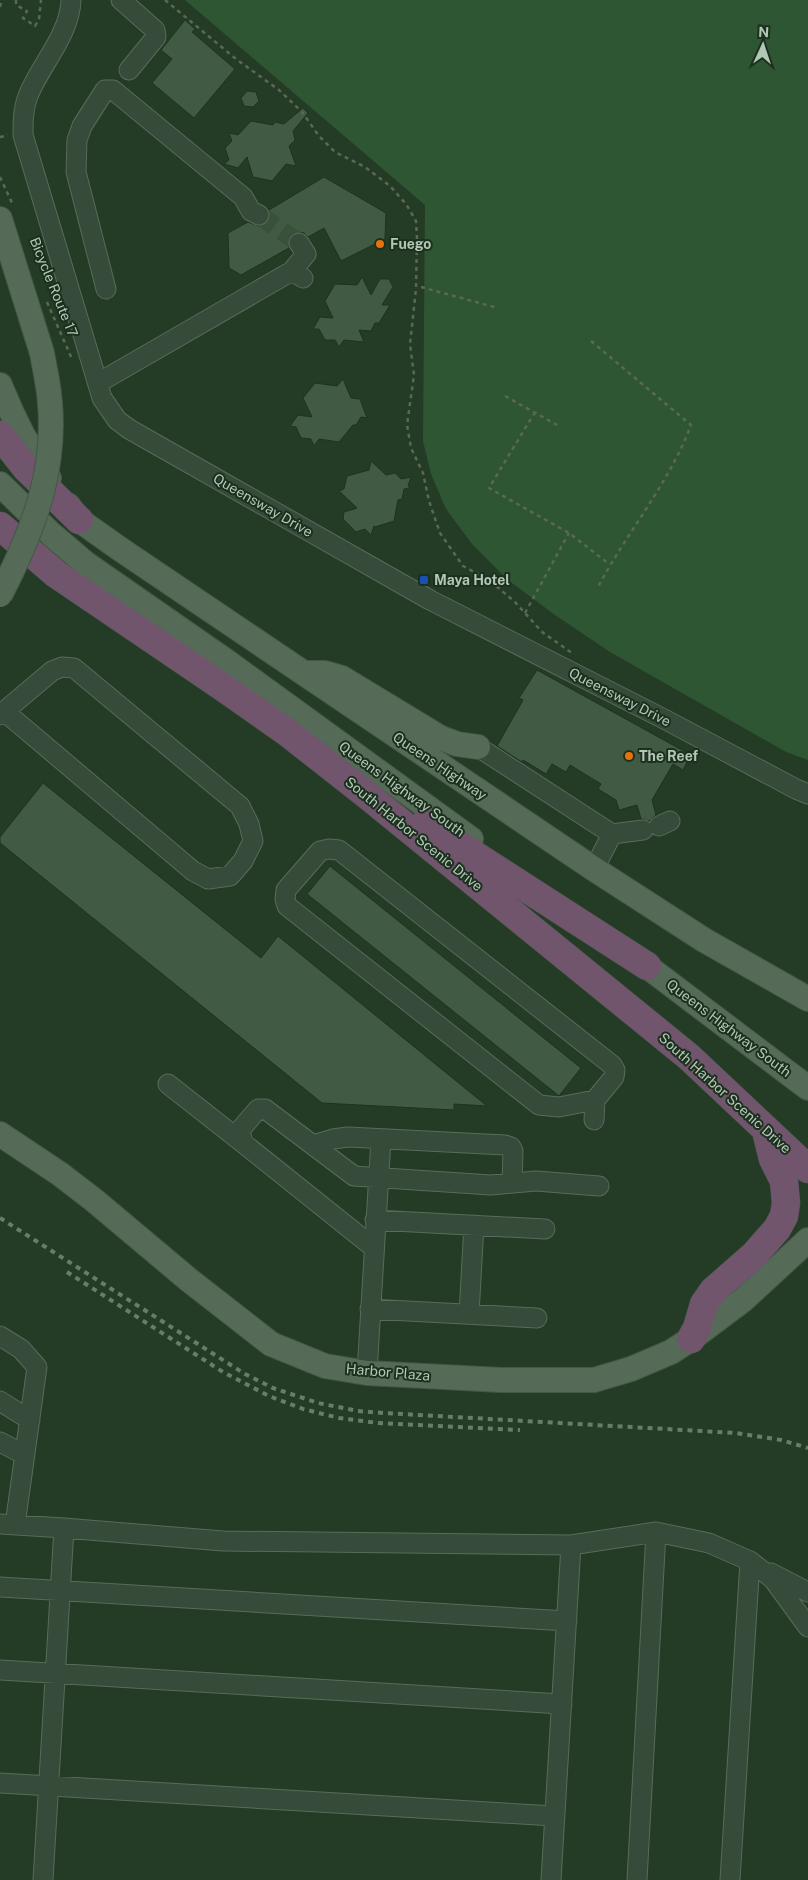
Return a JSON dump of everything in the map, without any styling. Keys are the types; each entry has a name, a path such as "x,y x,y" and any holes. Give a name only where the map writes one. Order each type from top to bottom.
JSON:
{"highway":[{"path":"0,435 26,468 79,520"},
{"name":"South Harbor Scenic Drive","path":"0,526 56,574 288,733 367,795 689,1057 808,1169"},
{"path":"288,733 647,966"},
{"path":"691,1340 697,1328 704,1304 713,1291 754,1255 777,1229 784,1216 786,1203 784,1181 773,1159 766,1130"}],"main road":[{"path":"0,595 25,544 41,502 50,448 51,403 42,353 8,216"},
{"name":"Queens Highway","path":"0,385 12,416 30,452 79,520 300,673 594,869 704,940 802,993"},
{"name":"Queens Highway South","path":"1,486 51,534 85,562 226,661 647,966 807,1087"},
{"path":"300,673 325,673 342,678 441,738 457,744 478,747"},
{"path":"646,902 808,1018"},
{"name":"Harbor Plaza","path":"0,1134 60,1174 95,1201 189,1280 272,1344 325,1366 367,1372 501,1380 594,1380 651,1362 691,1340 743,1300 808,1240"}],"street":[{"name":"Queensway Drive","path":"71,0 63,29 28,96 23,113 23,135 102,398 117,420 129,429 430,600 808,794"},
{"path":"121,0 157,33 156,37 129,70"},
{"path":"106,289 76,172 77,140 82,126 106,90 113,90 139,111 243,197 251,212 259,215"},
{"path":"98,383 298,274 306,254 299,242"},
{"path":"62,667 74,668 240,806 249,824 253,841 244,861 230,876 208,879 193,872 3,714 52,671 62,667"},
{"path":"478,747 612,834 658,826"},
{"path":"594,869 612,834"},
{"path":"594,1120 595,1100 614,1077 615,1070 612,1065 339,850 329,849 320,851 286,890 285,899 287,906 539,1105 559,1107 595,1100"},
{"path":"168,1084 373,1247"},
{"path":"243,1143 240,1130 258,1109 265,1109 354,1176 491,1185 536,1181 599,1186"},
{"path":"313,1145 348,1137 505,1145 511,1147 513,1151 512,1183"},
{"path":"367,1372 373,1247 381,1139"},
{"path":"375,1220 545,1229"},
{"path":"469,1314 474,1225"},
{"path":"370,1309 537,1318"},
{"path":"0,1336 20,1349 37,1367 25,1455 8,1525"},
{"path":"0,1401 30,1420"},
{"path":"0,1442 25,1455"},
{"path":"0,1511 8,1525"},
{"path":"8,1525 223,1540 571,1545 656,1532 709,1543 808,1592"},
{"path":"43,1880 64,1528"},
{"path":"637,1880 656,1532"},
{"path":"551,1880 571,1545"},
{"path":"752,1563 774,1579 808,1627"},
{"path":"730,1880 752,1563"},
{"path":"0,1587 567,1621"},
{"path":"0,1670 562,1704"},
{"path":"0,1783 554,1816"}],"path":[{"path":"0,7 2,0"},
{"path":"16,0 16,5 27,11 23,18 35,26 41,0"},
{"path":"165,0 236,59 279,90 302,112 319,136 335,152 365,167 390,186 406,204 416,221 417,238 416,288 410,344 414,375 407,425 411,448 422,473 440,533 463,566 489,580 516,602 542,632 578,657"},
{"path":"0,177 10,196 8,216"},
{"path":"421,287 498,308"},
{"name":"Bicycle Route 17","path":"44,295 74,363"},
{"path":"591,341 691,425 665,478 610,564 597,589"},
{"path":"505,396 557,425"},
{"path":"534,412 489,488 569,533 610,564"},
{"path":"525,613 569,533"}],"shaded area":[{"path":"185,0 808,0 808,760 786,752 610,652 508,580 472,544 446,509 431,474 423,441 425,205"}],"building":[{"path":"185,20 195,29 192,32 235,69 194,118 152,83 172,59 161,50"},
{"path":"247,91 256,92 259,101 253,107 244,106 241,98"},
{"path":"303,108 308,113 293,131 295,140 289,146 296,166 286,164 272,181 253,177 247,157 238,168 224,164 229,160 225,148 232,141 229,133 238,135 251,121 273,125 275,122 284,124"},
{"path":"324,177 386,213 385,239 341,261 324,228 308,237 304,233 298,232 289,237 289,248 241,275 229,268 228,233 248,222 259,226 265,225 269,220 269,210"},
{"path":"362,277 371,295 380,279 389,279 393,287 382,305 390,305 379,323 375,323 371,331 359,330 364,342 344,340 339,347 335,340 325,340 319,329 313,329 320,317 333,318 325,301 335,284 357,285"},
{"path":"343,379 351,398 360,399 367,418 361,417 356,425 353,425 339,442 319,439 314,446 311,439 301,438 296,427 290,426 298,415 312,417 303,398 315,383 337,386"},
{"path":"371,461 386,475 395,473 401,479 411,477 408,486 410,488 404,489 402,499 398,500 394,521 374,526 371,535 365,529 356,532 343,519 344,512 357,508 339,491 344,489 347,476 369,470"},
{"name":"The Reef","path":"537,670 691,755 683,770 673,764 652,800 656,815 649,821 641,819 637,805 619,810 616,800 598,789 601,784 570,765 566,772 552,764 546,774 497,746 523,700 519,698"},
{"path":"43,783 261,958 278,936 487,1106 454,1104 454,1110 322,1103 0,843 0,837"},
{"path":"330,866 581,1068 559,1096 307,894"}],"tunnel":[{"path":"259,215 299,243"}],"railway":[{"path":"0,1218 245,1374 273,1388 318,1403 358,1411 384,1413 736,1433 781,1440 808,1448"},
{"path":"67,1272 223,1372 269,1396 303,1409 339,1418 378,1423 520,1430"}],"place":[{"name":"Fuego","path":"380,244"},
{"name":"Maya Hotel","path":"424,580"},
{"name":"The Reef","path":"629,756"}]}
